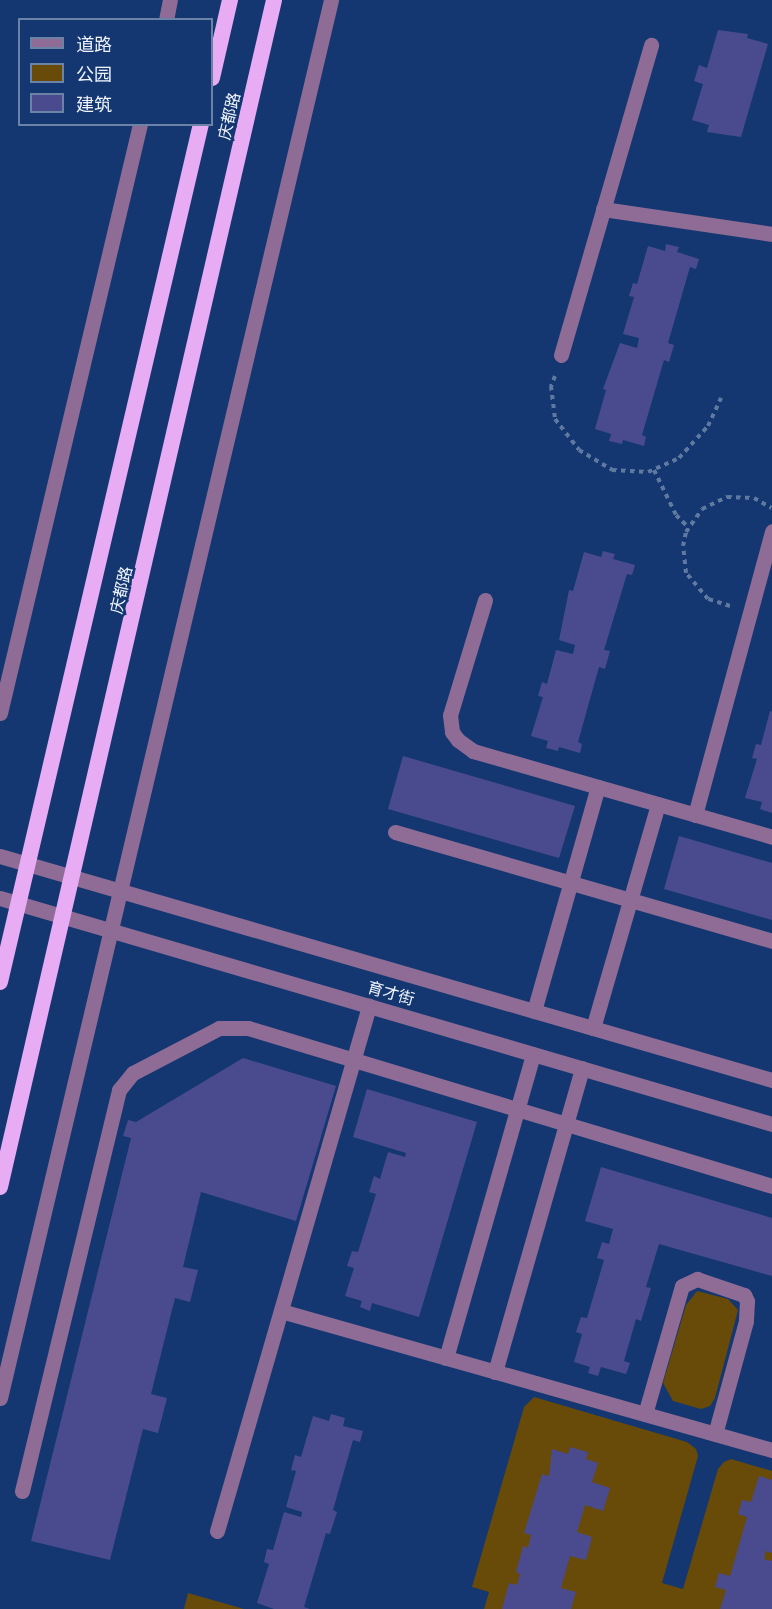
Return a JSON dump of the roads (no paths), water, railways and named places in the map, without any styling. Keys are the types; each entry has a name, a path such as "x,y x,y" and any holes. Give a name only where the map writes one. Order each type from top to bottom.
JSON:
{"highway":[{"name":"庆都路","path":"213,74 230,0"},
{"name":"庆都路","path":"0,1187 274,0"},
{"name":"庆都路","path":"0,982 201,126"}],"street":[{"path":"166,18 170,0"},
{"path":"0,1398 118,890 331,0"},
{"path":"561,355 651,45"},
{"path":"0,713 140,126"},
{"path":"603,209 772,234"},
{"path":"695,815 772,531"},
{"path":"485,600 450,715 452,732 473,751 772,837"},
{"path":"534,1011 598,787"},
{"path":"593,1028 658,804"},
{"path":"394,832 772,941"},
{"name":"育才街","path":"0,856 772,1080"},
{"name":"育才街","path":"0,898 772,1124"},
{"path":"217,1531 369,1006"},
{"path":"22,1491 119,1090 133,1073 219,1028 248,1028 772,1186"},
{"path":"446,1358 533,1054"},
{"path":"495,1372 582,1068"},
{"path":"645,1414 682,1286 697,1279 744,1295 747,1301 746,1322 715,1434"},
{"path":"280,1311 772,1450"}]}
